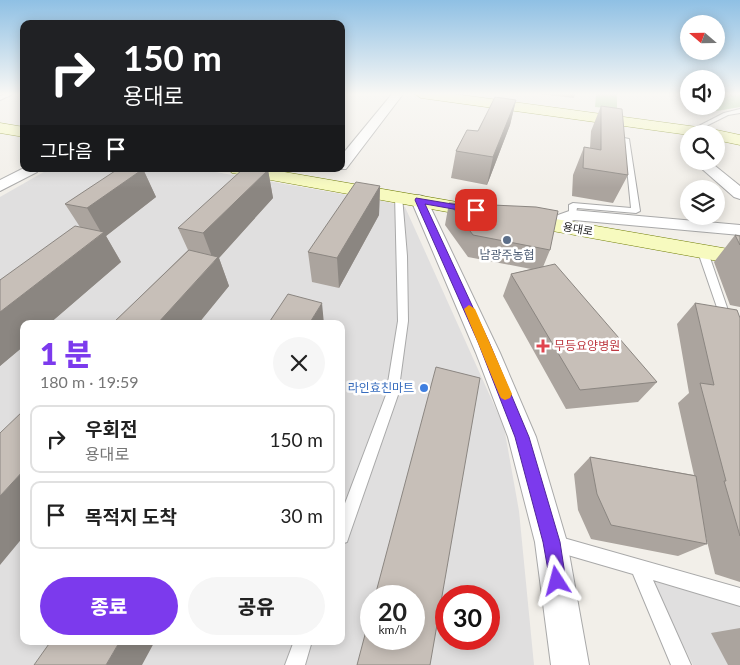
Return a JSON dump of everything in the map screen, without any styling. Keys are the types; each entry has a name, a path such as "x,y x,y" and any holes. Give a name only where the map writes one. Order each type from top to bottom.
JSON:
{"street":[{"path":"345,161 373,125"},
{"path":"643,125 680,130"},
{"path":"0,128 20,131"},
{"path":"725,136 740,140"},
{"path":"711,170 740,194"},
{"path":"0,186 26,172"},
{"name":"용대로","path":"259,172 740,258"},
{"path":"327,184 337,172"},
{"path":"408,198 485,345 522,437 551,542 570,665"},
{"path":"550,224 572,215 740,230"}],"lane":[{"path":"572,215 573,205 636,211 626,139"},
{"path":"345,525 392,394 403,321 402,256 408,198"},
{"path":"703,252 731,334"},
{"path":"551,542 740,597"},
{"path":"639,569 681,665"},
{"path":"295,665 302,645"}],"shaded area":[{"path":"44,172 215,172 388,202 405,207 504,427 519,511 534,665 0,665 0,197"},
{"path":"650,579 740,605 740,665 693,665"}],"building":[{"path":"481,125 506,125 493,157 456,151 467,130 478,131"},
{"path":"601,125 623,125 628,175 583,168 584,147 601,150"},
{"path":"113,172 139,172 87,208 65,204"},
{"path":"240,172 266,172 203,233 178,228"},
{"path":"356,182 380,186 337,258 308,252"},
{"path":"449,203 536,207 558,211 550,250 473,235"},
{"path":"75,226 104,232 0,312 0,280"},
{"path":"735,235 740,236 740,245"},
{"path":"189,250 218,257 161,320 116,320"},
{"path":"555,264 657,382 580,390 511,274"},
{"path":"288,294 322,303 311,320 271,320"},
{"path":"695,303 737,310 740,318 740,536 724,481 726,481 700,383 714,385"},
{"path":"436,367 480,378 444,585 435,585 435,636 430,665 357,665 361,650 425,650 425,585 378,585"},
{"path":"20,414 20,474 0,496 0,433"},
{"path":"590,457 696,476 707,544 611,525 597,494"},
{"path":"48,645 118,645 106,665 34,665"}],"slow traffic":[{"path":"469,309 505,394"}],"place":[{"name":"남광주농협","path":"507,240"},
{"name":"무등요양병원","path":"543,346"},
{"name":"라인효친마트","path":"424,388"}],"route":[{"path":"476,210 419,200 484,342 522,437 551,542 557,581"}]}
